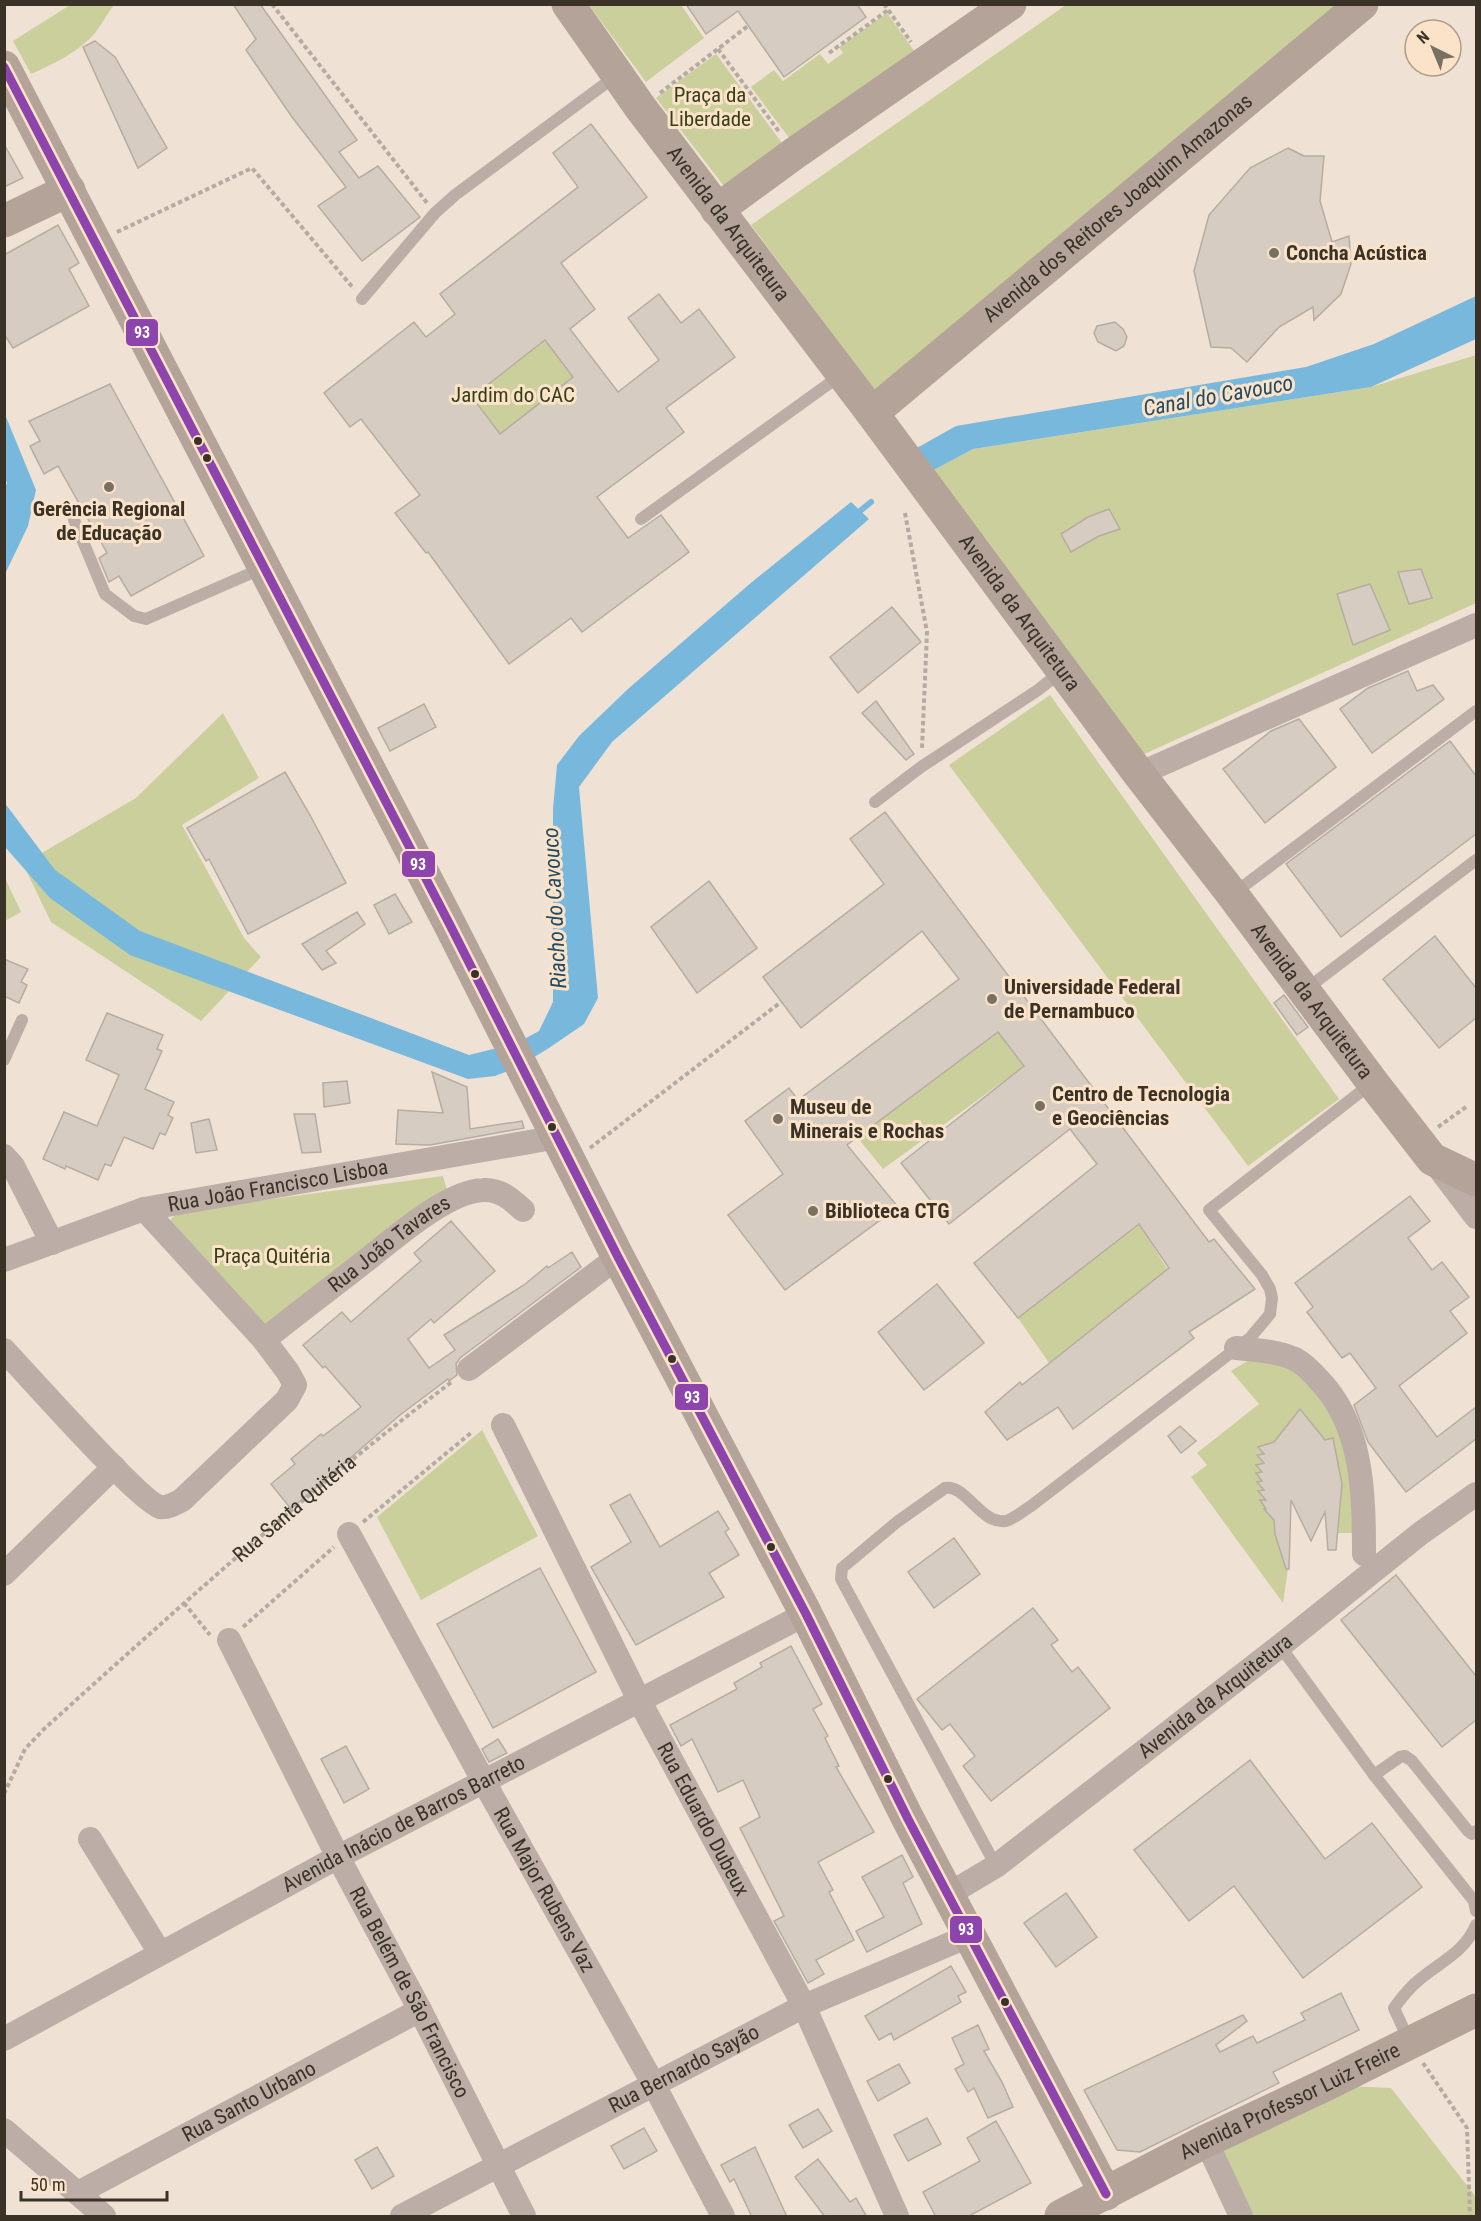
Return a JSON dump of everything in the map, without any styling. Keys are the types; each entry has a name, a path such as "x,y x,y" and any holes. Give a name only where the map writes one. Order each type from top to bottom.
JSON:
{"street":[{"path":"717,210 1010,4"},
{"name":"Avenida dos Reitores Joaquim Amazonas","path":"872,413 1362,4"},
{"name":"Avenida da Arquitetura","path":"574,7 640,107 872,413 1139,774 1476,1217"},
{"path":"4,67 502,1026 618,1257 806,1614 908,1819 950,1894 1106,2194"},
{"path":"4,221 69,190"},
{"path":"1139,774 1476,625"},
{"name":"Rua João Francisco Lisboa","path":"4,1260 144,1209 564,1150"},
{"path":"1425,1150 1476,1180"},
{"path":"4,1156 13,1166 52,1243"},
{"name":"Rua João Tavares","path":"264,1340 423,1216 459,1195 484,1189 495,1191 506,1195 523,1210"},
{"path":"4,1350 114,1467 154,1504 166,1507 182,1500 287,1400 295,1385 288,1372 264,1340 144,1209"},
{"path":"469,1369 618,1257"},
{"path":"1236,1348 1269,1351 1298,1361 1326,1387 1338,1405 1347,1421 1356,1446 1364,1515 1364,1554"},
{"name":"Rua Eduardo Dubeux","path":"503,1425 639,1700 804,2006 897,2217"},
{"path":"4,1574 114,1467"},
{"name":"Avenida da Arquitetura","path":"950,1894 996,1866 1280,1646 1421,1533 1476,1494"},
{"name":"Rua Major Rubens Vaz","path":"349,1534 484,1782 654,2085 723,2217"},
{"name":"Avenida Inácio de Barros Barreto","path":"4,2039 338,1857 806,1614"},
{"name":"Rua Belém de São Francisco","path":"229,1640 524,2217"},
{"path":"90,1839 160,1953"},
{"name":"Rua Bernardo Sayão","path":"402,2217 804,2006 971,1935"},
{"name":"Rua Santo Urbano","path":"78,2193 420,2010"},
{"name":"Avenida Professor Luiz Freire","path":"1061,2217 1206,2141 1476,2010"},
{"path":"4,2130 104,2217"},
{"path":"1206,2141 1240,2217"}],"lane":[{"path":"362,299 435,213 455,195 618,74"},
{"path":"641,519 842,374"},
{"path":"74,520 105,594 134,616 146,619 264,568"},
{"path":"875,802 921,767 1038,690 1063,670"},
{"path":"1232,894 1476,711"},
{"path":"1304,991 1476,860"},
{"path":"4,1060 22,1020"},
{"path":"996,1866 841,1579 842,1568 897,1522 945,1488 954,1488 995,1520 1008,1521 1031,1506 1250,1338 1270,1314 1272,1298 1267,1282 1209,1210 1373,1083"},
{"path":"1280,1646 1374,1775 1474,1901 1476,1911"},
{"path":"1374,1775 1405,1756 1412,1761 1468,1831 1472,1834 1476,1831"},
{"path":"1409,2042 1394,2008 1405,1993 1421,1978 1453,1956 1470,1937 1476,1925"}],"path":[{"path":"272,4 435,213"},
{"path":"884,4 926,62"},
{"path":"829,53 888,10"},
{"path":"640,107 748,26"},
{"path":"718,49 795,153"},
{"path":"95,242 252,168 362,299"},
{"path":"904,513 927,632 921,767"},
{"path":"564,1150 782,1002"},
{"path":"1425,1150 1466,1107"},
{"name":"Rua Santa Quitéria","path":"4,1794 25,1749 44,1729 184,1603 396,1424 469,1369"},
{"path":"184,1603 219,1647 229,1640"},
{"path":"1409,2042 1467,2128 1470,2217"}],"green space":[{"path":"70,5 114,5 89,40 57,62 31,74 13,41"},
{"path":"589,5 681,5 704,38 646,82"},
{"path":"1066,5 1369,5 879,396 751,225"},
{"path":"887,13 930,73 805,159 751,87 774,70 783,81 820,54 828,64 843,53 839,47"},
{"name":"Praça da Liberdade","path":"716,54 796,162 737,203 656,98"},
{"name":"Jardim do CAC","path":"545,340 600,411 577,429 550,395 449,474 472,397"},
{"path":"1476,355 1476,603 1140,756 930,472 973,449 1371,387"},
{"path":"1050,695 1339,1099 1248,1166 949,765"},
{"path":"223,713 259,778 182,825 244,938 261,957 201,1021 51,922 23,864 136,798"},
{"path":"5,878 21,912 4,921"},
{"path":"998,1032 1024,1066 883,1169 857,1137"},
{"name":"Praça Quitéria","path":"443,1176 448,1194 266,1325 170,1221 176,1215 191,1210"},
{"path":"1139,1224 1168,1270 1049,1363 1018,1318"},
{"path":"1251,1359 1298,1367 1341,1422 1360,1533 1338,1533 1342,1484 1333,1439 1309,1444 1320,1434 1302,1411 1299,1412 1280,1434 1292,1445 1268,1449 1264,1445 1258,1447 1263,1453 1267,1452 1267,1456 1264,1454 1257,1456 1267,1467 1262,1463 1256,1465 1260,1470 1266,1470 1267,1476 1256,1474 1268,1485 1257,1482 1262,1488 1268,1489 1259,1491 1270,1497 1269,1509 1264,1509 1268,1514 1273,1514 1278,1545 1289,1562 1283,1603 1191,1477 1207,1465 1197,1453 1259,1404 1231,1371"},
{"path":"482,1430 538,1536 421,1600 377,1517"},
{"path":"1325,2085 1391,2088 1476,2197 1476,2216 1242,2216 1206,2141"}],"water":[{"name":"Canal do Cavouco","path":"1476,296 1476,339 1371,387 973,449 930,472 915,449 956,426 1306,367 1374,344"},
{"path":"4,412 36,490 28,526 5,574 4,490 7,483 4,476"},
{"path":"851,502 869,519 612,742 579,787 598,998 584,1024 516,1068 495,1076 468,1079 130,955 50,898 5,847 4,802 55,870 140,931 469,1055 517,1043 539,1031 553,1002 553,809 557,765 579,736 629,688 752,582"}],"building":[{"path":"233,4 260,4 357,140 339,152 359,178 378,166 420,217 362,261 318,206 346,187 292,117 246,50 256,39"},
{"path":"686,4 857,4 866,17 784,77 738,11 706,34"},
{"path":"95,41 115,57 167,148 138,168 83,47"},
{"path":"591,124 647,197 561,263 595,309 570,329 618,392 659,360 628,318 659,294 681,323 699,309 735,357 666,408 684,432 597,497 628,538 661,515 689,552 582,632 571,618 509,664 428,552 426,553 395,513 420,495 361,419 350,427 324,393 414,322 426,337 455,314 440,294 578,187 553,153","holes":["545,340 573,377 500,434 472,397"]},
{"path":"4,144 23,178 4,187"},
{"name":"Concha Acústica","path":"1288,148 1304,156 1324,156 1320,201 1332,242 1349,236 1351,264 1341,294 1314,320 1313,307 1279,327 1247,362 1231,348 1211,347 1194,271 1209,215 1250,168"},
{"path":"58,225 79,263 69,269 89,306 13,348 4,334 4,255"},
{"path":"1115,322 1123,329 1127,337 1124,346 1116,351 1098,342 1094,333 1097,326"},
{"name":"Gerência Regional de Educação","path":"110,384 204,556 131,596 119,576 109,582 99,558 107,553 58,466 44,474 30,446 40,441 29,421"},
{"path":"1109,509 1120,529 1099,536 1071,552 1061,534 1088,517"},
{"path":"1421,569 1432,598 1409,604 1398,572"},
{"path":"1370,584 1390,630 1353,645 1337,594"},
{"path":"892,607 921,642 858,693 830,657"},
{"path":"1408,671 1417,691 1433,685 1444,699 1372,753 1340,709 1368,688"},
{"path":"876,701 914,754 906,760 862,713"},
{"path":"424,704 436,727 390,751 378,728"},
{"path":"1299,719 1336,767 1265,823 1223,769 1271,731"},
{"path":"1450,741 1476,776 1476,834 1341,937 1286,864"},
{"path":"285,772 346,883 248,934 209,859 206,861 187,828"},
{"name":"Centro de Tecnologia e Geociências","path":"885,812 1209,1242 1214,1239 1255,1289 1189,1332 1194,1338 1073,1429 1058,1407 1007,1440 985,1412 1020,1382 1022,1385 1169,1268 1139,1224 1018,1318 974,1263 1097,1164 1070,1129 949,1224 901,1163 1024,1066 998,1032 847,1145 898,1207 785,1290 728,1215 783,1174 745,1121 789,1088 798,1100 959,979 922,931 801,1028 763,977 884,884 850,839"},
{"path":"709,881 757,948 697,993 651,927"},
{"path":"395,894 412,922 389,934 374,905"},
{"path":"357,912 365,924 326,951 336,963 322,970 302,944"},
{"path":"1435,936 1476,988 1476,1018 1439,1048 1383,979"},
{"path":"4,959 28,969 21,982 27,985 19,1003 4,996"},
{"path":"1284,995 1308,1027 1297,1035 1274,1003"},
{"path":"107,1013 163,1035 157,1049 162,1051 145,1089 174,1102 168,1115 173,1118 165,1135 160,1133 153,1149 124,1137 111,1166 105,1164 98,1180 43,1159 64,1112 97,1126 119,1075 86,1060"},
{"path":"432,1072 467,1087 470,1129 522,1121 524,1128 430,1145 396,1144 398,1110 443,1113"},
{"path":"347,1081 350,1103 324,1107 323,1083"},
{"path":"294,1114 315,1114 321,1152 302,1153"},
{"path":"209,1119 217,1150 196,1153 191,1123"},
{"path":"1410,1196 1430,1221 1408,1238 1432,1270 1442,1262 1469,1297 1450,1311 1467,1333 1399,1386 1437,1437 1476,1407 1476,1439 1406,1492 1368,1442 1354,1405 1376,1388 1350,1353 1342,1358 1307,1312 1313,1307 1295,1283"},
{"path":"451,1221 495,1271 434,1323 431,1319 408,1339 429,1368 455,1350 444,1335 524,1285 547,1266 548,1268 572,1252 581,1267 460,1358 456,1364 457,1375 449,1381 448,1379 400,1415 291,1509 271,1484 295,1464 291,1459 321,1434 323,1436 361,1407 303,1345 342,1312 351,1322 421,1261 414,1253"},
{"path":"937,1284 984,1343 924,1390 878,1332"},
{"path":"1300,1409 1325,1440 1333,1438 1342,1484 1336,1550 1328,1550 1325,1512 1311,1541 1291,1500 1289,1569 1286,1569 1275,1534 1274,1520 1264,1509 1266,1509 1260,1500 1266,1500 1258,1491 1264,1490 1257,1482 1262,1481 1256,1473 1262,1472 1256,1465 1264,1463 1257,1455 1264,1454 1258,1447 1274,1442"},
{"path":"1180,1426 1196,1441 1181,1453 1168,1436"},
{"path":"630,1494 660,1547 718,1511 729,1529 725,1532 739,1555 709,1573 724,1597 636,1645 591,1567 631,1542 610,1505"},
{"path":"954,1538 980,1574 934,1608 908,1572"},
{"path":"540,1568 596,1672 493,1728 437,1624"},
{"path":"1396,1575 1476,1676 1476,1720 1442,1747 1341,1620"},
{"path":"1033,1608 1058,1640 1051,1645 1072,1672 1078,1667 1110,1708 991,1801 963,1766 975,1756 950,1724 942,1730 917,1699"},
{"path":"791,1646 822,1704 813,1709 828,1736 825,1738 839,1766 836,1767 874,1832 818,1862 833,1890 829,1892 854,1940 816,1960 824,1974 808,1983 774,1921 784,1916 740,1828 760,1817 743,1780 718,1792 692,1739 681,1746 670,1725 737,1689 734,1683 762,1667 760,1663"},
{"path":"498,1739 507,1753 489,1762 482,1749"},
{"path":"346,1746 369,1789 344,1803 321,1759"},
{"path":"1250,1760 1325,1859 1372,1823 1422,1887 1303,1978 1234,1886 1189,1921 1134,1850"},
{"path":"902,1855 913,1877 903,1883 922,1924 867,1952 856,1931 884,1917 862,1877"},
{"path":"1066,1893 1097,1937 1056,1967 1024,1923"},
{"path":"951,1966 966,1992 958,1996 961,2002 894,2040 891,2033 879,2040 865,2016"},
{"path":"1341,1993 1359,2030 1273,2072 1279,2083 1140,2152 1117,2150 1084,2090 1243,2015 1247,2021 1216,2045 1220,2052 1253,2036 1257,2043 1305,2020 1301,2013"},
{"path":"978,2025 989,2049 984,2051 1013,2107 988,2118 974,2088 968,2092 955,2069 964,2064 952,2038"},
{"path":"899,2064 910,2083 878,2101 867,2081"},
{"path":"818,2109 832,2131 803,2148 789,2125"},
{"path":"927,2118 941,2144 908,2161 894,2135"},
{"path":"996,2121 1031,2183 967,2217 936,2217 923,2192 980,2161 967,2138"},
{"path":"644,2128 657,2151 624,2169 611,2146"},
{"path":"377,2147 394,2176 372,2189 355,2160"},
{"path":"755,2147 787,2217 752,2217 734,2179 730,2182 721,2165"},
{"path":"818,2159 850,2202 856,2198 867,2217 825,2217 795,2177"}],"waterway":[{"name":"Riacho do Cavouco","path":"855,515 871,502"}],"transit line":[{"name":"93","path":"4,67 450,925 618,1257 806,1614 908,1819 1106,2194"}],"place":[{"name":"Concha Acústica","path":"1274,253"},
{"name":"Gerência Regional de Educação","path":"109,487"},
{"name":"Universidade Federal de Pernambuco","path":"992,999"},
{"name":"Centro de Tecnologia e Geociências","path":"1040,1106"},
{"name":"Museu de Minerais e Rochas","path":"778,1119"},
{"name":"Biblioteca CTG","path":"813,1211"}]}
